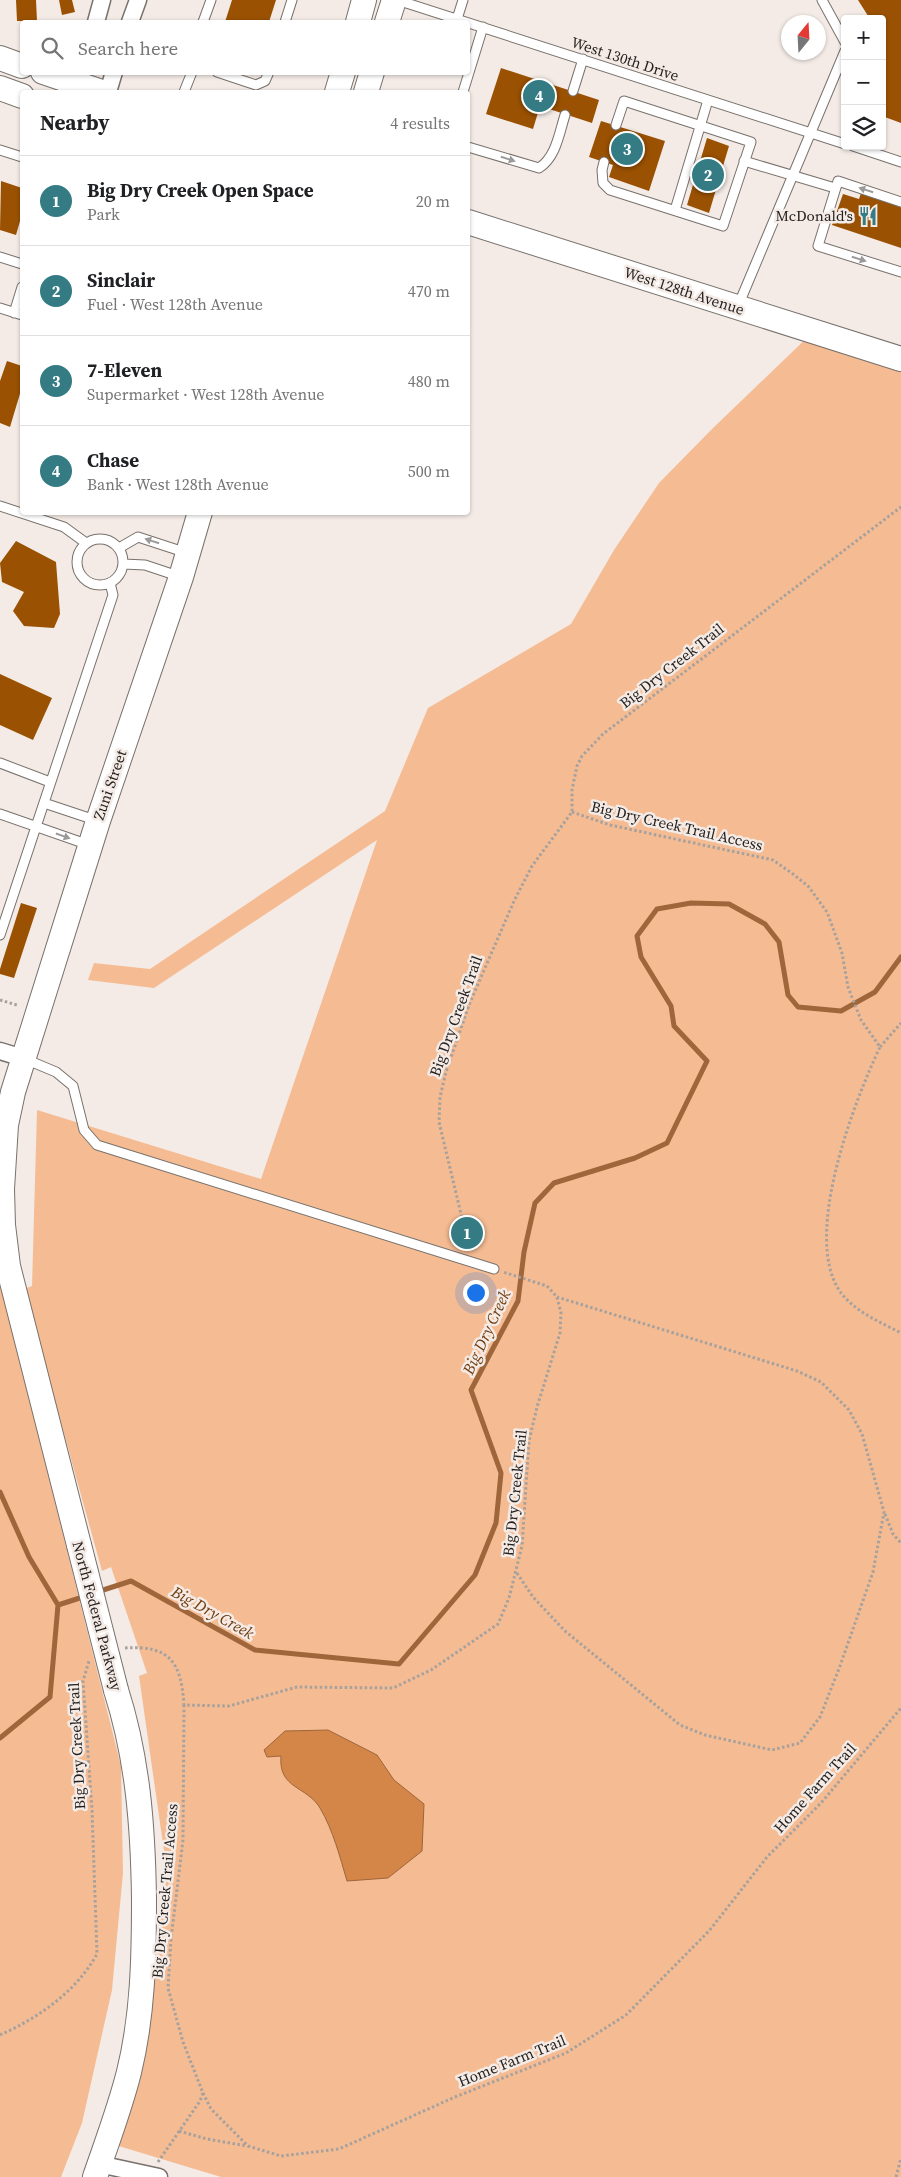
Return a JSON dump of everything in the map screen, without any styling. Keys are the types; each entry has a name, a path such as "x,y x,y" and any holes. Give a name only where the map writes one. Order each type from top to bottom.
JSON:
{"main road":[{"path":"359,20 364,0"},
{"path":"388,20 395,0"},
{"path":"0,58 20,65"},
{"path":"62,75 80,78 99,90"},
{"path":"337,90 342,75"},
{"path":"367,90 371,75"},
{"path":"0,88 20,95"},
{"name":"West 128th Avenue","path":"470,223 901,359"},
{"name":"Zuni Street","path":"23,1058 98,821 181,578 199,515"},
{"name":"North Federal Parkway","path":"23,1058 6,1125 2,1189 3,1225 8,1266 116,1690 129,1730 142,1815 145,1956 142,1988 129,2072 97,2171"}],"street":[{"path":"97,20 102,0"},
{"path":"131,20 138,0"},
{"path":"109,90 113,75"},
{"path":"0,1051 23,1058"},
{"path":"97,2171 120,2177"},
{"path":"97,2171 159,2177"}],"lane":[{"path":"204,20 211,0"},
{"path":"286,20 292,0"},
{"name":"West 130th Drive","path":"395,0 460,20"},
{"path":"457,19 463,0"},
{"path":"822,0 841,35"},
{"name":"West 130th Drive","path":"470,23 841,143"},
{"path":"470,69 483,27"},
{"path":"573,91 583,59"},
{"path":"737,308 809,132 841,60"},
{"path":"185,90 191,75"},
{"path":"226,75 256,85 264,81 267,75"},
{"path":"464,90 468,75"},
{"path":"675,210 708,100"},
{"path":"604,162 602,170 603,183 610,190 723,226 750,142 624,101 616,125"},
{"path":"470,148 539,168 548,162 554,151 565,115"},
{"path":"0,150 20,156"},
{"path":"865,150 901,162"},
{"path":"744,161 835,188"},
{"path":"901,202 838,181 818,246 901,272"},
{"path":"0,257 20,263"},
{"path":"0,308 18,314 20,300"},
{"path":"0,506 20,513"},
{"path":"27,515 64,527 86,543"},
{"path":"119,548 138,537 187,553"},
{"path":"97,539 106,539 119,548 123,564 121,572 110,583 94,585 81,576 77,560 78,552 86,543 97,539"},
{"path":"123,564 145,565 181,578"},
{"path":"0,935 113,595 110,583"},
{"path":"0,763 50,782"},
{"path":"44,802 98,821"},
{"path":"0,814 90,846"},
{"path":"23,1058 56,1072 73,1086 84,1130 97,1146 494,1269"}],"path":[{"name":"Big Dry Creek Trail","path":"184,1705 229,1706 297,1687 384,1689 402,1685 431,1670 498,1624 517,1573 526,1520 530,1442 537,1407 560,1333 561,1313 557,1297 547,1286 494,1269 482,1263 476,1257 461,1214 440,1122 440,1097 446,1072 469,1005 514,901 532,866 572,812 572,790 577,766 582,756 602,734 901,507"},
{"name":"Big Dry Creek Trail Access","path":"572,812 610,824 772,860 808,886 827,912 842,953 848,987 861,1020 880,1047"},
{"path":"0,1000 18,1005"},
{"path":"901,1023 880,1047 864,1081 841,1147 831,1193 827,1244 829,1266 839,1290 858,1309 901,1334"},
{"path":"557,1297 797,1371 821,1382 849,1410 862,1434 884,1512 892,1534 901,1543"},
{"path":"517,1573 533,1597 565,1631 680,1725 705,1735 772,1750 800,1743 820,1716 874,1572 884,1512"},
{"path":"117,1651 126,1648 144,1648 160,1652 171,1659 178,1669 184,1705"},
{"name":"Big Dry Creek Trail","path":"0,2035 21,2026 50,2007 90,1967 97,1954 92,1810 83,1681 88,1661 98,1658"},
{"name":"Big Dry Creek Trail Access","path":"184,1705 183,1840 171,1939 168,1988 183,2042 203,2093"},
{"name":"Home Farm Trail","path":"203,2093 210,2109 248,2146 281,2156 339,2149 455,2097 566,2053 626,2015 709,1931 768,1857 821,1803 901,1708"},
{"path":"164,2152 200,2101 203,2093"},
{"path":"179,2131 207,2139 248,2146"},
{"path":"896,2177 901,2158"}],"shaded area":[{"path":"814,331 901,363 901,2177 221,2177 112,2144 141,2054 156,1962 165,1858 139,1676 147,1673 111,1567 102,1571 24,1289 32,1286 37,1110 261,1179 377,840 154,988 88,980 94,963 150,969 385,811 428,708 571,624 614,550 659,483"},
{"path":"0,1283 121,1766 123,1873 112,1990 82,2123 61,2177 0,2177"},
{"path":"328,1730 377,1755 394,1780 424,1804 422,1851 388,1878 347,1881 332,1834 320,1808 284,1775 281,1767 281,1756 267,1757 264,1750 285,1731"}],"building":[{"path":"16,0 36,0 37,20 17,21"},
{"path":"59,0 72,0 75,12 62,15"},
{"path":"232,0 276,0 270,20 226,20"},
{"path":"858,0 901,0 901,123 886,117 886,15 867,15"},
{"path":"501,68 599,100 592,123 540,106 533,129 486,114"},
{"path":"601,121 665,141 649,191 609,177 613,165 589,157"},
{"path":"707,138 729,146 709,213 687,205"},
{"path":"1,181 20,187 20,221 16,235 0,230"},
{"name":"McDonald's","path":"861,193 901,207 901,248 832,225 843,194 859,199"},
{"path":"7,361 20,365 20,394 10,427 0,423 0,381"},
{"path":"16,541 56,562 60,614 54,628 24,626 13,611 24,592 2,582 0,563"},
{"path":"0,674 52,698 33,740 0,725"},
{"path":"21,903 37,908 14,978 0,974 0,969"}],"waterway":[{"name":"Big Dry Creek","path":"97,1592 131,1581 255,1650 399,1664 475,1575 496,1523 501,1473 471,1390 518,1301 524,1252 535,1203 554,1183 635,1158 667,1143 707,1061 674,1026 671,1006 641,957 637,936 657,909 691,903 729,904 765,924 779,942 788,995 798,1007 841,1011 875,992 901,957"},
{"path":"0,1492 29,1557 58,1605"},
{"name":"Big Dry Creek","path":"0,1738 50,1697 58,1605 86,1596"}],"place":[{"name":"Chase","path":"539,96"},
{"name":"7-Eleven","path":"627,149"},
{"name":"Sinclair","path":"708,175"},
{"name":"McDonald's","path":"868,216"},
{"name":"Big Dry Creek Open Space","path":"467,1233"}]}
